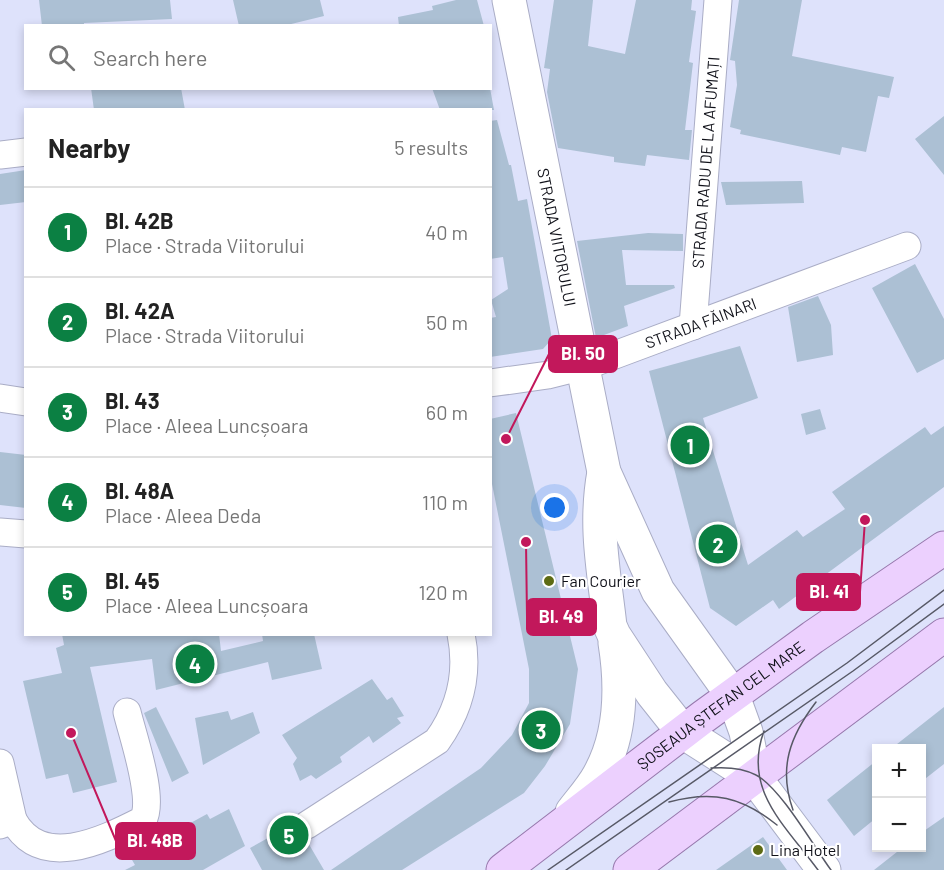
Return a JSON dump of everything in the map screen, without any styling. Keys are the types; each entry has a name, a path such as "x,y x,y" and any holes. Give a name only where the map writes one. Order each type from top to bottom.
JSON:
{"main road":[{"name":"ȘOSEAUA ȘTEFAN CEL MARE","path":"503,870 683,732 813,637 944,548"},
{"path":"630,870 944,635"}],"street":[{"name":"STRADA VIITORULUI","path":"509,0 604,472 658,591 733,696 746,732 755,778"},
{"name":"STRADA RADU DE LA AFUMAȚI","path":"693,326 718,0"},
{"path":"0,155 24,152"},
{"name":"STRADA FĂINARI","path":"492,383 548,375 583,366 907,246"},
{"path":"0,398 24,402"},
{"name":"STRADA VIITORULUI","path":"604,472 598,505 598,524 610,626 614,635 658,700 683,732 755,778"},
{"path":"0,532 24,534"},
{"path":"562,825 599,776 610,750 617,724 620,692 614,635"},
{"path":"307,825 437,741 450,724 464,677 461,636"},
{"path":"0,763 7,822 30,845 45,854 60,856 85,850 143,820 148,812 147,797 127,712"},
{"path":"755,778 825,870"}],"building":[{"path":"39,0 170,0 172,19 42,24"},
{"path":"233,0 320,0 324,16 291,24 239,24"},
{"path":"456,0 477,0 483,24 399,24 398,17 433,10 432,6"},
{"path":"554,0 593,0 588,46 625,54 636,0 692,0 691,10 696,11 689,62 693,63 685,130 692,130 689,160 647,155 645,166 614,162 614,157 558,148 547,92 550,69 544,68"},
{"path":"739,0 802,0 792,56 894,77 889,98 878,96 866,152 842,147 840,155 740,134 741,130 730,127 737,85 735,61 730,60"},
{"path":"91,90 181,90 185,108 94,108"},
{"path":"433,90 490,90 494,110 492,108 439,108"},
{"path":"944,116 944,175 915,139"},
{"path":"497,120 509,165 511,165 518,201 527,199 552,339 543,349 492,357 492,318 496,317 492,299 508,289 503,257 492,259 492,121"},
{"path":"24,170 24,202 0,205 0,174"},
{"path":"802,181 804,203 726,205 721,182"},
{"path":"648,233 683,234 683,251 622,250 626,285 674,285 675,288 624,306 628,326 596,338 577,241"},
{"path":"915,264 944,319 944,359 917,373 872,288"},
{"path":"818,296 831,325 833,355 797,362 788,307"},
{"path":"740,346 758,398 703,418 748,565 797,530 803,537 845,509 832,492 925,427 931,435 944,426 944,487 779,609 773,600 736,626 710,608 649,371"},
{"path":"820,409 826,429 806,435 801,414"},
{"path":"516,413 578,669 570,724 545,766 524,793 402,870 331,870 481,768 512,735 529,703 529,669 492,484 492,419"},
{"path":"0,452 24,455 24,508 0,505"},
{"path":"62,636 219,636 221,651 263,641 262,636 314,636 322,669 272,680 268,662 156,690 152,659 90,667 117,782 73,793 68,774 46,779 23,681 62,673 56,648 64,645"},
{"path":"372,679 387,700 392,697 404,716 397,718 401,723 373,743 369,736 340,757 342,762 316,779 311,775 300,781 293,764 297,758 282,735"},
{"path":"156,707 189,773 172,782 144,713"},
{"path":"944,707 944,764 926,778 926,744 897,744"},
{"path":"228,711 231,720 253,712 260,733 203,765 195,718"},
{"path":"872,764 872,821 854,836 827,800"},
{"path":"229,809 245,846 203,870 125,870 135,865 128,853 148,842 154,854 190,835 185,826 207,814 210,819"},
{"path":"944,817 944,870 874,870 897,852 926,852 926,830"},
{"path":"291,825 294,834 307,841 324,870 262,870 250,848"},
{"name":"Lina Hotel","path":"763,837 787,870 716,870"}],"tram line":[{"path":"548,870 847,663 944,590"},
{"path":"566,870 853,671 944,604"},
{"path":"793,810 787,780 789,753 799,727 816,702"},
{"path":"764,731 759,752 759,771 763,789 781,822 818,870"},
{"path":"711,768 745,771 765,782 786,804 831,870"},
{"path":"669,802 685,798 726,798 752,808 777,825"}],"place":[{"name":"Bl. 50","path":"506,439"},
{"name":"Bl. 42B","path":"690,445"},
{"name":"Bl. 41","path":"865,520"},
{"name":"Bl. 49","path":"526,542"},
{"name":"Bl. 42A","path":"718,544"},
{"name":"Fan Courier","path":"549,581"},
{"name":"Bl. 48A","path":"195,664"},
{"name":"Bl. 43","path":"541,730"},
{"name":"Bl. 48B","path":"71,733"},
{"name":"Bl. 45","path":"289,835"},
{"name":"Lina Hotel","path":"758,850"}]}
